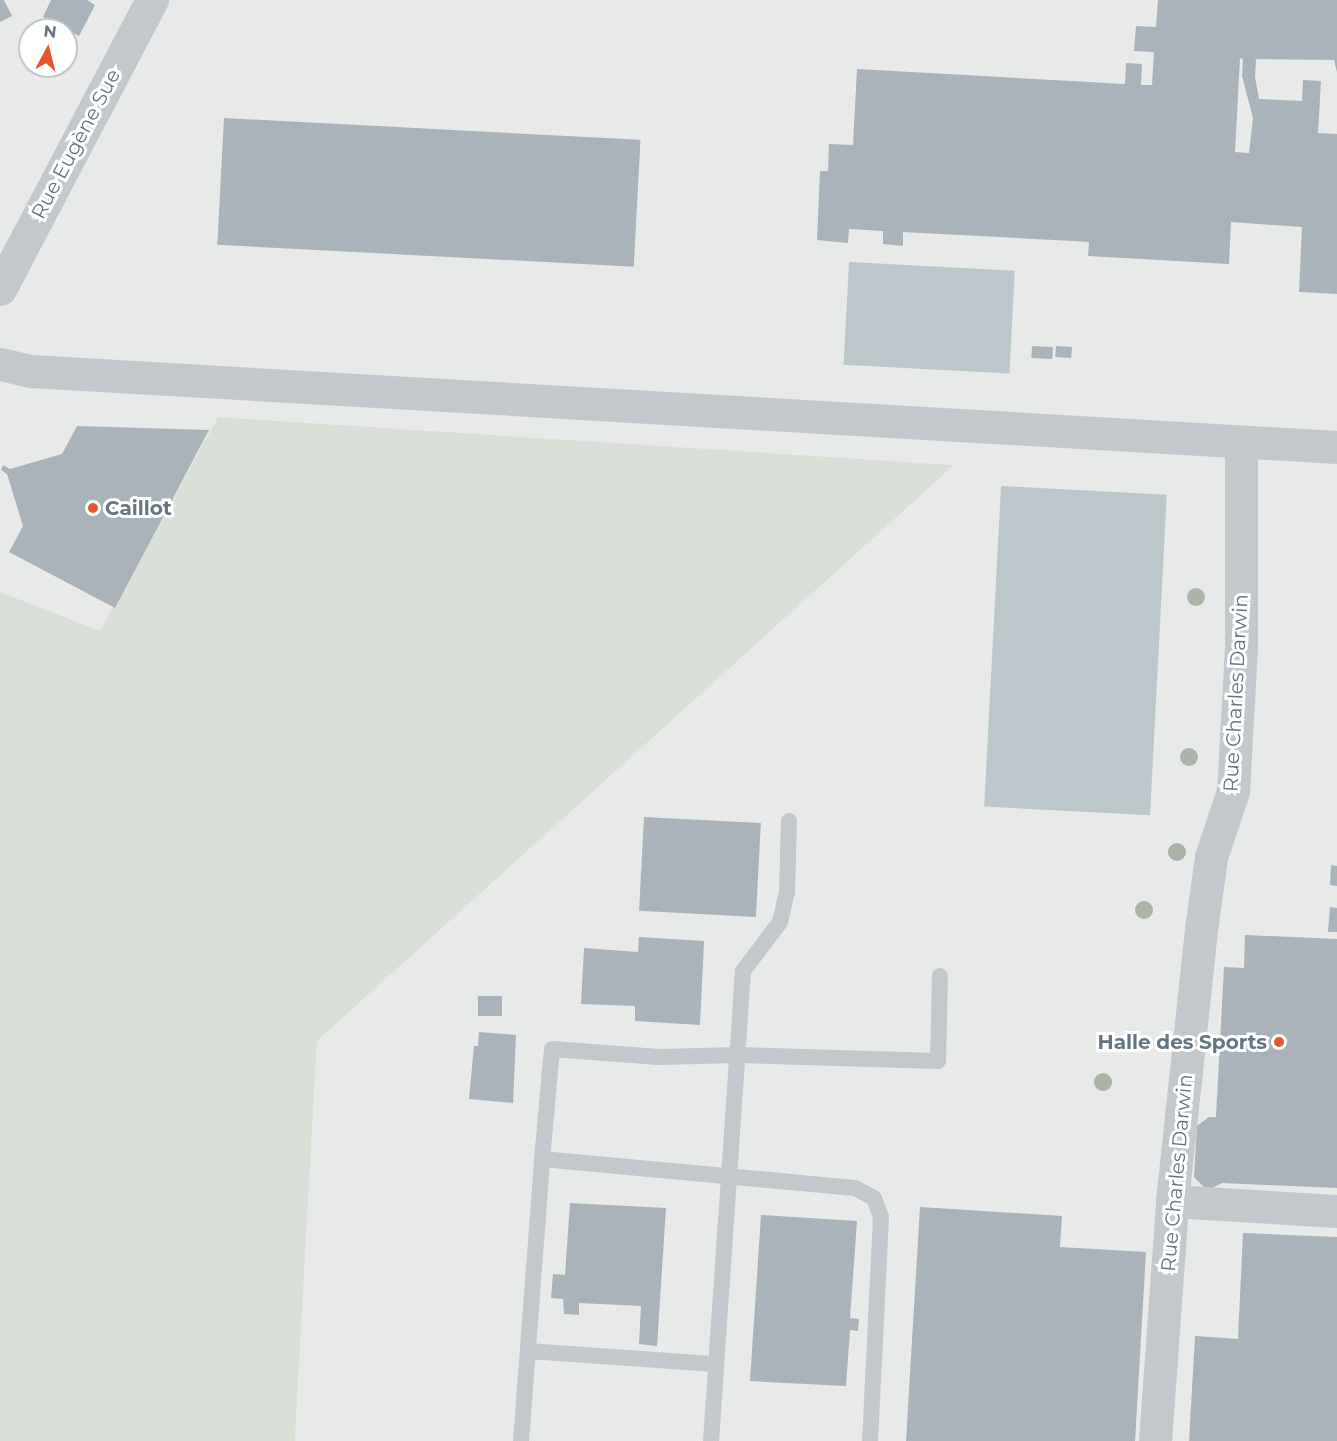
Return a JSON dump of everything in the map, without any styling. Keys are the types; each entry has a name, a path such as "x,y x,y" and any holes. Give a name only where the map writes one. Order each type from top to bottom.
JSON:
{"street":[{"name":"Rue Eugène Sue","path":"0,289 152,0"},
{"path":"0,364 31,371 1337,447"},
{"name":"Rue Charles Darwin","path":"1155,1441 1172,1202 1205,900 1211,857 1233,791 1241,646 1241,442"},
{"path":"1172,1202 1337,1211"}],"lane":[{"path":"711,1441 731,1177 743,971 780,922 787,892 789,821"},
{"path":"521,1441 552,1049 659,1057 738,1054 938,1061 940,976"},
{"path":"542,1159 855,1188 874,1198 881,1217 870,1441"},
{"path":"528,1351 716,1364"}],"shaded area":[{"path":"0,0 1337,0 1337,1441 295,1441 317,1041 953,465 218,417 100,632 0,592"},
{"path":"849,262 1015,271 1009,374 844,365"},
{"path":"218,417 954,465 317,1041 295,1441 0,1441 0,592 100,631"},
{"path":"1001,486 1167,495 1150,815 984,807"}],"building":[{"path":"0,0 4,0 12,16 0,22"},
{"path":"51,0 87,0 95,5 79,36 78,18 43,17"},
{"path":"1158,0 1337,0 1337,72 1334,60 1256,59 1255,77 1259,99 1302,101 1303,80 1321,81 1318,133 1337,134 1337,294 1299,292 1302,227 1231,222 1229,264 1088,256 1089,242 1073,241 903,232 903,246 883,244 883,231 849,229 848,243 817,240 820,171 828,171 829,144 853,145 857,69 1125,84 1126,63 1142,64 1141,85 1152,85 1154,52 1134,51 1136,26 1156,27","holes":["1240,58 1243,59 1242,76 1253,118 1249,153 1235,152"]},
{"path":"224,118 640,140 634,267 217,245"},
{"path":"1032,346 1053,347 1052,359 1031,358"},
{"path":"1056,346 1072,347 1071,358 1055,357"},
{"name":"Caillot","path":"77,426 209,430 115,608 9,552 23,526 7,474 1,470 3,465 10,469 62,454"},
{"path":"644,817 761,823 756,917 639,911"},
{"path":"1331,865 1337,866 1337,886 1330,885"},
{"path":"1330,907 1337,908 1337,932 1328,932"},
{"name":"Halle des Sports","path":"1245,935 1337,939 1337,1188 1222,1183 1212,1188 1204,1187 1194,1177 1197,1126 1209,1117 1216,1117 1224,967 1244,968"},
{"path":"639,937 704,941 700,1025 635,1021 635,1006 581,1004 584,948 638,952"},
{"path":"478,996 502,996 502,1016 478,1016"},
{"path":"479,1032 516,1035 513,1103 469,1099 474,1046 478,1046"},
{"path":"570,1203 666,1208 657,1346 639,1344 641,1306 579,1303 579,1315 564,1314 563,1299 551,1298 553,1274 565,1275"},
{"path":"920,1207 1062,1216 1060,1247 1146,1252 1135,1441 906,1441"},
{"path":"761,1215 857,1221 850,1318 859,1319 858,1331 850,1330 846,1386 750,1381"},
{"path":"1243,1233 1337,1237 1337,1441 1189,1441 1195,1336 1238,1339"}],"place":[{"name":"Caillot","path":"93,508"},
{"name":"Halle des Sports","path":"1279,1042"}]}
